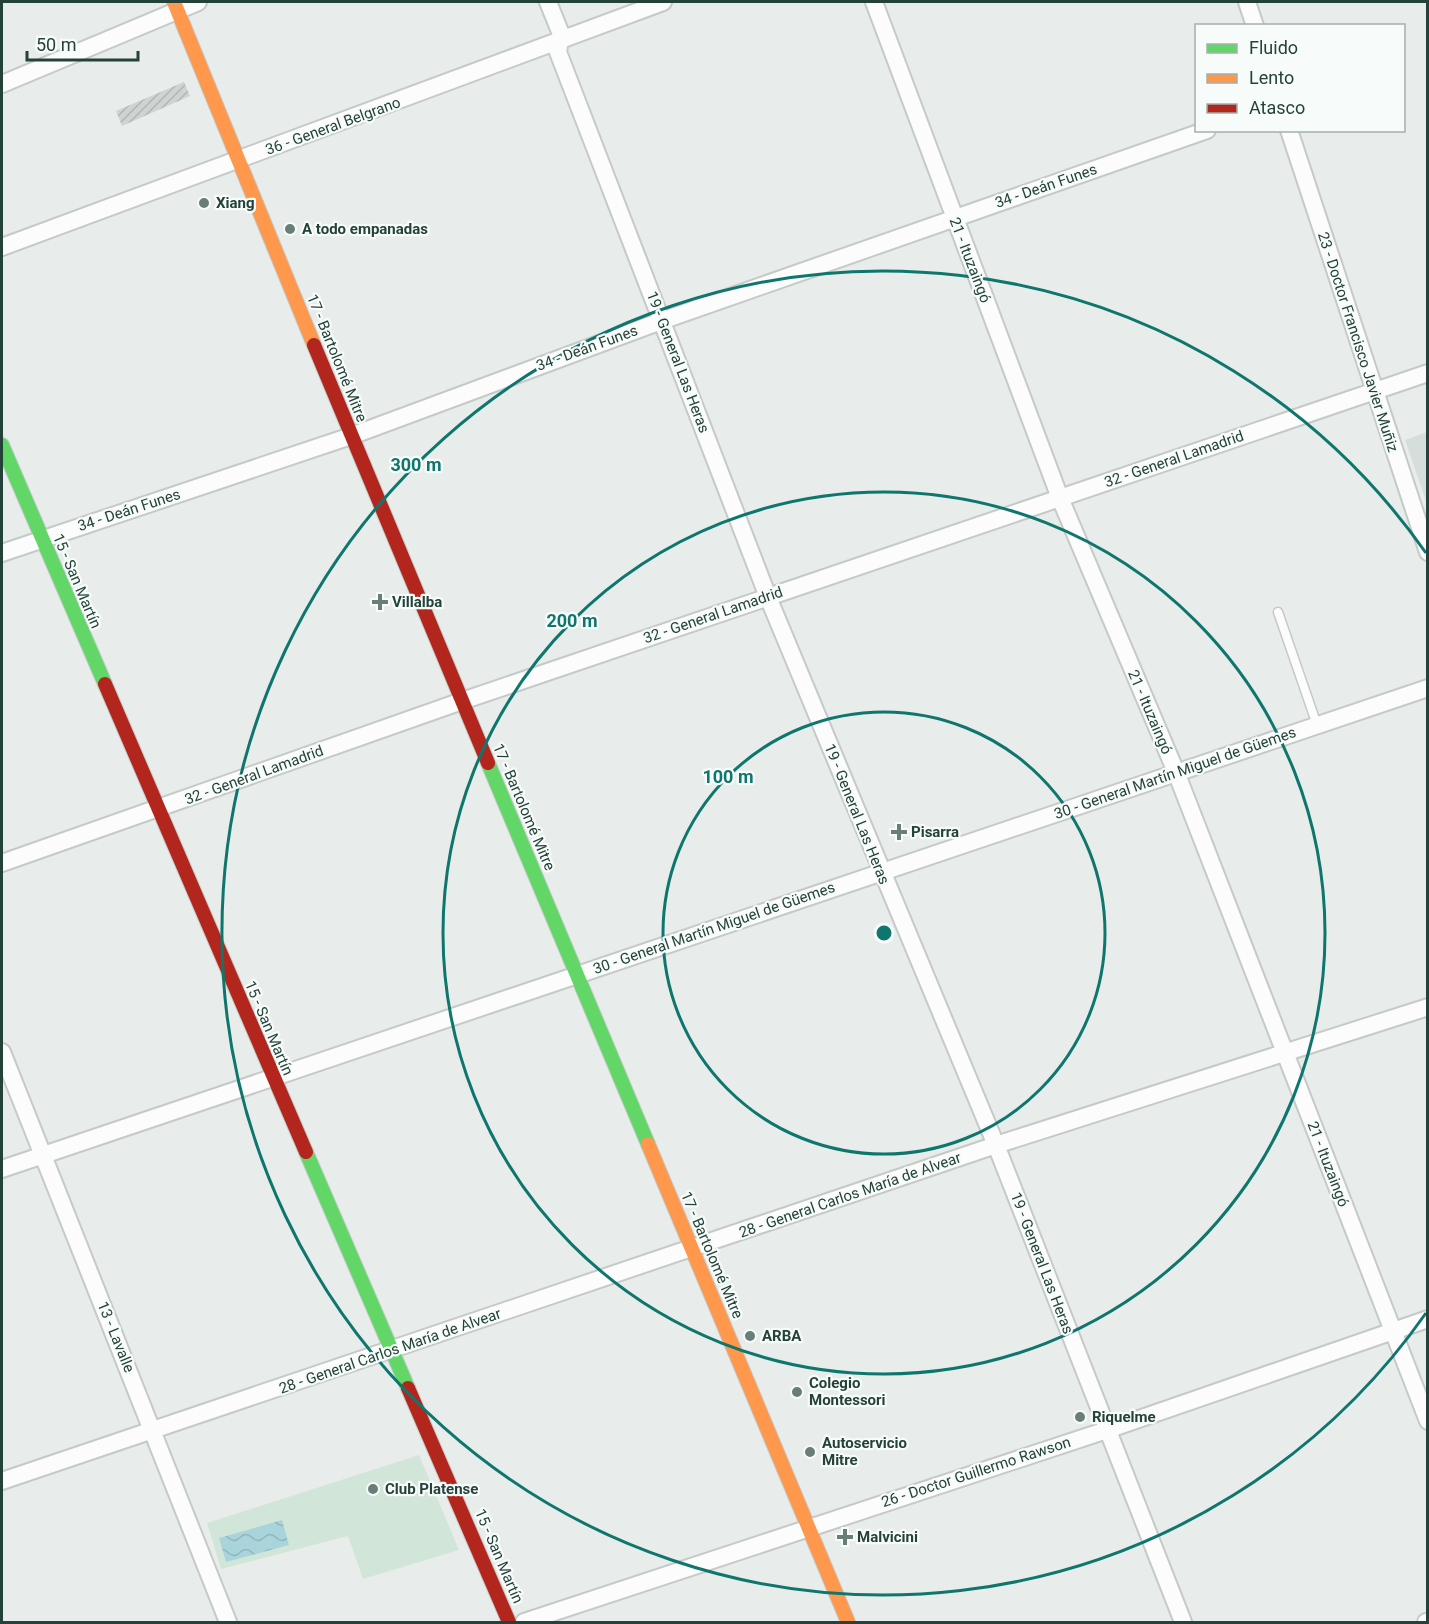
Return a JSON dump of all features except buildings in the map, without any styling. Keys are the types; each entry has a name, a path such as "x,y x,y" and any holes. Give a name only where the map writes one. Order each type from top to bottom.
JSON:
{"street":[{"path":"2,84 176,6 198,2"},
{"name":"19 - General Las Heras","path":"548,2 561,34 558,52 768,597 996,1145 1184,1623"},
{"name":"36 - General Belgrano","path":"2,247 663,2"},
{"name":"21 - Ituzaingó","path":"874,2 1060,498 1176,772 1428,1421"},
{"path":"1247,2 1254,24"},
{"name":"17 - Bartolomé Mitre","path":"176,6 351,436 848,1623"},
{"name":"34 - Deán Funes","path":"2,553 351,436 661,321 1201,132"},
{"name":"23 - Doctor Francisco Javier Muñiz","path":"1290,132 1428,552"},
{"name":"32 - General Lamadrid","path":"2,863 462,701 1428,374"},
{"name":"15 - San Martín","path":"2,445 272,1077 509,1623"},
{"name":"30 - General Martín Miguel de Güemes","path":"2,1169 1428,688"},
{"name":"28 - General Carlos María de Alvear","path":"2,1481 996,1145 1428,1007"},
{"name":"13 - Lavalle","path":"2,1052 228,1623"},
{"name":"26 - Doctor Guillermo Rawson","path":"524,1623 807,1527 1107,1430 1428,1319"}],"lane":[{"path":"1278,612 1317,725"}],"shaded area":[{"path":"1428,432 1427,504 1405,440"}],"green space":[{"name":"Club Platense","path":"419,1455 459,1550 363,1579 348,1536 221,1569 207,1523"}],"water":[{"path":"282,1520 289,1545 226,1562 219,1538"}],"traffic: fast":[{"path":"2,445 105,684"},
{"path":"488,763 648,1144"},
{"path":"306,1152 408,1388"}],"traffic: slow":[{"path":"174,2 314,345"},
{"path":"648,1144 848,1622"}],"traffic: jam":[{"path":"314,345 488,763"},
{"path":"105,684 306,1152"},
{"path":"408,1388 509,1622"}],"place":[{"name":"Xiang","path":"204,203"},
{"name":"A todo empanadas","path":"290,229"},
{"name":"Villalba","path":"380,602"},
{"name":"Pisarra","path":"899,832"},
{"name":"ARBA","path":"750,1336"},
{"name":"Colegio Montessori","path":"797,1392"},
{"name":"Riquelme","path":"1080,1417"},
{"name":"Autoservicio Mitre","path":"810,1452"},
{"name":"Club Platense","path":"373,1489"},
{"name":"Malvicini","path":"845,1537"}]}
